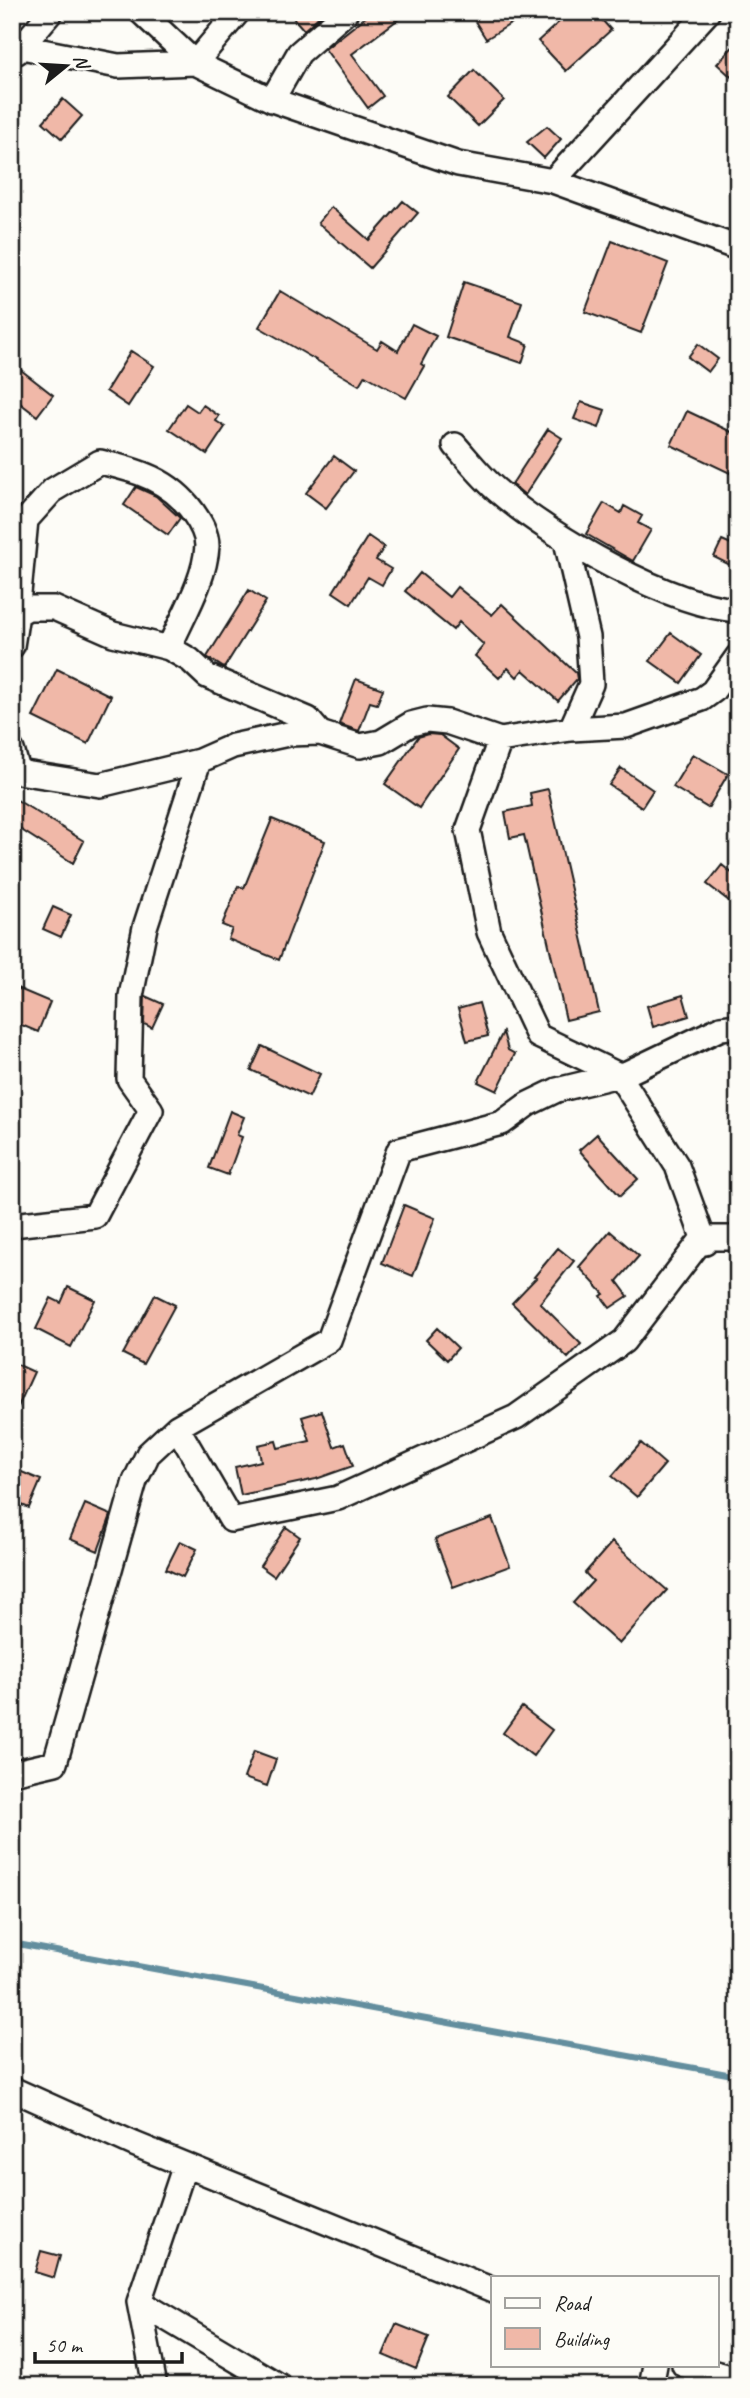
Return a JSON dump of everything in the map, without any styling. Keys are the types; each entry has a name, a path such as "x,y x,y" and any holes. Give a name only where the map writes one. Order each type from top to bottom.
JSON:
{"street":[{"path":"17,49 51,12"},
{"path":"141,12 195,63 272,100 457,164 553,181 738,248"},
{"path":"17,49 118,66 195,63 238,12"},
{"path":"272,100 299,53 346,12"},
{"path":"553,181 708,12"},
{"path":"454,445 498,491 566,541 643,580 713,609 738,610"},
{"path":"12,646 23,573 19,522 53,490 100,462 147,475 168,486 185,501 203,526 207,543 196,587 169,648"},
{"path":"566,541 588,636 591,684 571,729"},
{"path":"23,573 54,608"},
{"path":"17,614 27,608 54,608 113,634 169,648 190,660 207,676 308,719 320,733"},
{"path":"14,764 76,783 100,785 199,761 233,746 288,734 320,733 360,746 381,742 411,724 427,720 447,722 500,740 571,729 626,726 683,708 713,691 738,656"},
{"path":"500,740 468,830 488,932 538,1036 619,1075 677,1166 704,1240"},
{"path":"12,1225 95,1216 151,1110 129,1079 131,996 145,927 199,761"},
{"path":"12,1773 55,1763 135,1482 148,1454 177,1427 329,1340 399,1150 502,1123 528,1104 557,1090 619,1075 721,1028 738,1026"},
{"path":"177,1427 231,1520 338,1498 516,1417 624,1341 704,1240 738,1238"},
{"path":"12,2089 186,2165 491,2289"},
{"path":"155,2386 139,2302 186,2165"},
{"path":"139,2302 280,2386"},
{"path":"651,2386 655,2366"},
{"path":"688,2366 738,2379"}],"building":[{"path":"288,12 324,12 304,30"},
{"path":"372,12 408,12 352,54 383,96 368,108 325,49"},
{"path":"481,12 530,12 486,39 473,18"},
{"path":"570,12 595,12 611,30 566,71 538,41"},
{"path":"738,41 738,83 717,64"},
{"path":"474,70 504,100 478,126 448,97"},
{"path":"63,99 82,116 62,139 43,122"},
{"path":"547,126 561,139 544,158 527,142"},
{"path":"403,201 418,213 370,268 318,223 331,207 369,240"},
{"path":"612,241 668,263 641,333 585,312"},
{"path":"464,282 522,302 510,337 528,344 522,363 446,337"},
{"path":"280,291 377,349 382,341 398,351 412,324 436,336 421,364 424,366 406,398 365,375 359,385 259,327"},
{"path":"698,344 718,359 708,372 688,357"},
{"path":"131,351 154,366 128,406 106,391"},
{"path":"12,363 53,395 37,416 12,397"},
{"path":"581,402 605,410 599,428 574,419"},
{"path":"186,404 198,412 203,405 219,416 216,421 225,427 207,454 169,429"},
{"path":"687,411 738,435 738,462 732,474 671,445"},
{"path":"548,429 562,438 525,495 512,484"},
{"path":"334,456 354,471 326,508 306,493"},
{"path":"136,487 156,496 180,518 168,535 124,505"},
{"path":"604,503 621,513 624,506 642,516 638,523 651,530 633,561 586,534"},
{"path":"368,536 384,547 376,560 391,569 382,585 368,577 351,604 333,592"},
{"path":"722,540 738,547 738,569 714,557"},
{"path":"420,573 449,597 457,587 492,615 502,604 576,673 577,679 558,701 523,670 517,677 508,668 499,678 475,656 484,645 459,622 453,630 405,591"},
{"path":"249,590 266,601 224,668 207,657"},
{"path":"671,633 701,655 681,683 650,661"},
{"path":"57,669 111,696 88,744 33,717"},
{"path":"356,679 383,689 377,704 370,702 359,731 339,724"},
{"path":"440,735 459,749 419,808 385,784 418,737"},
{"path":"693,754 728,774 708,808 673,787"},
{"path":"621,768 653,790 642,807 609,785"},
{"path":"548,789 599,1012 566,1020 524,835 510,838 505,812 532,806 530,793"},
{"path":"12,797 84,841 73,863 12,824"},
{"path":"272,819 325,841 279,960 228,939 232,929 222,925 238,886 244,888"},
{"path":"722,865 738,878 738,908 707,884"},
{"path":"53,907 71,915 61,937 43,929"},
{"path":"12,986 50,1002 38,1032 12,1021"},
{"path":"683,995 689,1016 653,1027 647,1006"},
{"path":"145,996 163,1004 152,1028 144,1024"},
{"path":"479,1003 488,1036 467,1041 458,1009"},
{"path":"503,1032 508,1050 515,1054 497,1091 478,1082"},
{"path":"262,1046 320,1074 309,1097 251,1070"},
{"path":"230,1111 244,1117 237,1135 242,1137 228,1175 209,1168"},
{"path":"597,1134 638,1179 620,1196 579,1150"},
{"path":"404,1205 435,1218 413,1276 382,1263"},
{"path":"610,1231 639,1256 617,1281 628,1296 610,1308 601,1296 604,1294 579,1267"},
{"path":"558,1248 574,1261 540,1303 581,1344 568,1358 512,1303 536,1278 534,1277"},
{"path":"68,1287 95,1300 71,1347 36,1329 51,1298 61,1303"},
{"path":"155,1295 175,1305 143,1364 123,1354"},
{"path":"437,1328 458,1348 447,1360 426,1340"},
{"path":"12,1362 34,1372 12,1420"},
{"path":"322,1411 334,1447 345,1443 353,1466 316,1479 241,1495 235,1467 261,1461 258,1445 276,1441 278,1448 310,1441 302,1417"},
{"path":"641,1443 665,1464 637,1497 612,1476"},
{"path":"12,1468 41,1480 29,1508 12,1501"},
{"path":"85,1504 111,1515 98,1551 70,1539"},
{"path":"492,1518 510,1566 453,1587 435,1539"},
{"path":"286,1527 300,1537 274,1576 260,1566"},
{"path":"180,1541 197,1549 183,1577 166,1569"},
{"path":"612,1542 667,1590 619,1644 573,1603 593,1581 585,1573"},
{"path":"522,1707 552,1730 533,1756 503,1733"},
{"path":"254,1751 276,1759 267,1786 244,1778"},
{"path":"41,2251 60,2256 54,2278 35,2272"},
{"path":"396,2324 429,2337 416,2369 383,2355"}],"waterway":[{"path":"12,1943 738,2076"}]}
